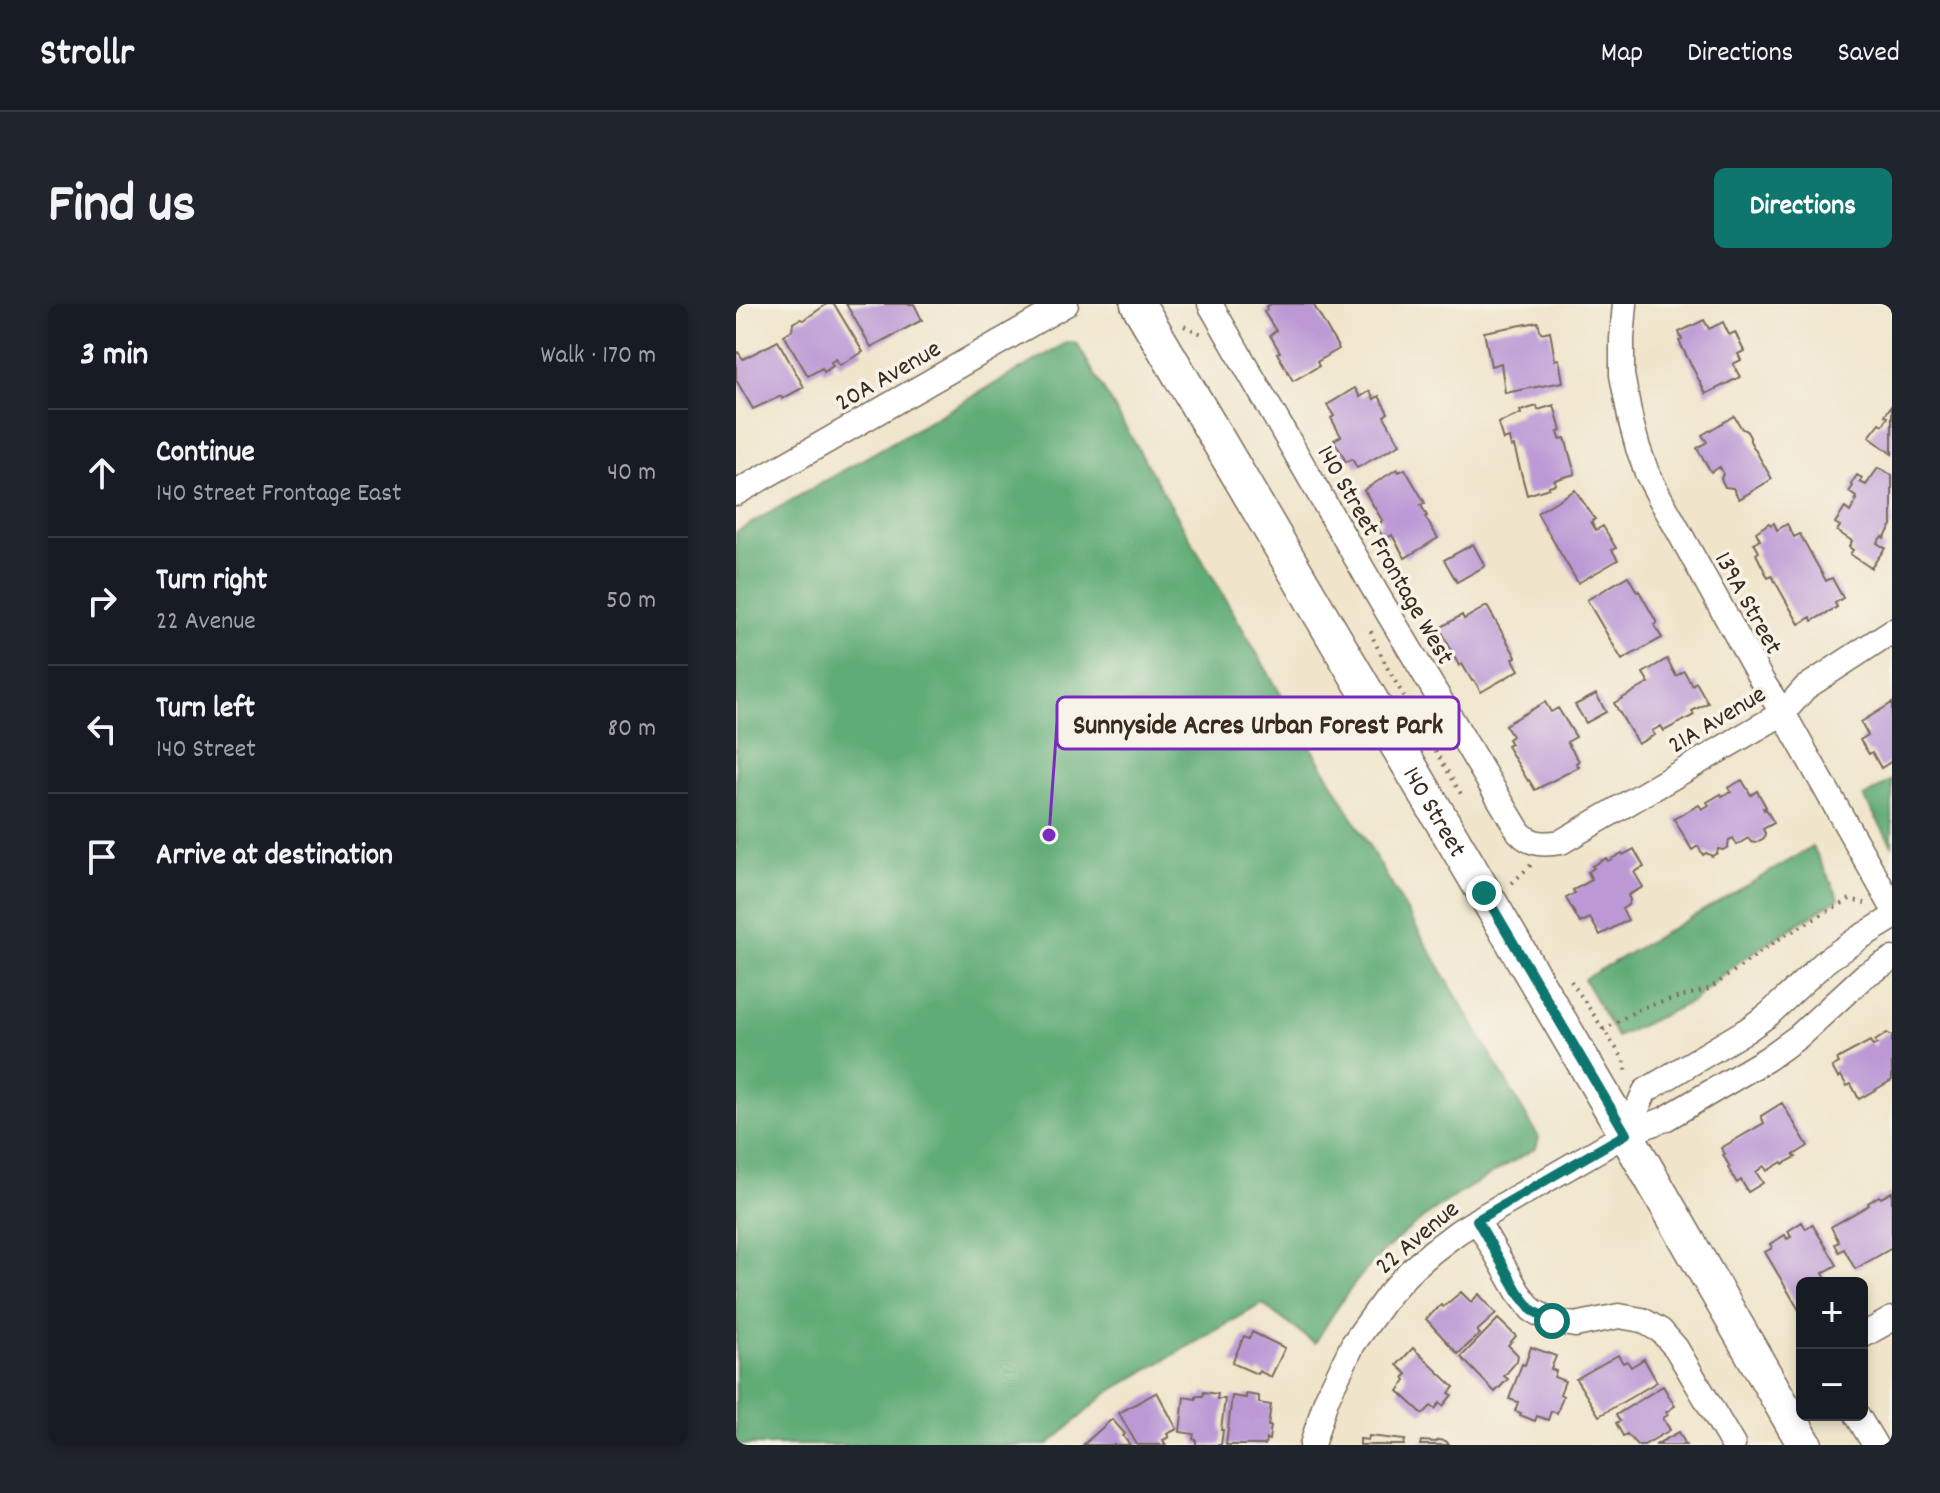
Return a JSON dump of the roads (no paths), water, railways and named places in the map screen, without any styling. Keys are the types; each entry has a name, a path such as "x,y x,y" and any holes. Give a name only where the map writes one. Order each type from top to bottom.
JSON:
{"main road":[{"name":"140 Street","path":"1138,304 1626,1134 1805,1445"}],"street":[{"name":"20A Avenue","path":"736,493 1066,304"},
{"name":"140 Street Frontage West","path":"1210,304 1378,596 1519,832 1534,843 1547,845 1561,842"},
{"name":"139A Street","path":"1625,304 1622,375 1631,422 1647,473 1762,681 1783,713 1886,910"},
{"name":"21A Avenue","path":"1561,842 1783,713 1805,688 1892,631"},
{"path":"1626,1134 1645,1091 1768,1015 1827,960 1859,938 1886,910"},
{"name":"22 Avenue","path":"1312,1445 1338,1371 1370,1319 1410,1271 1477,1220 1626,1134 1665,1119 1767,1059 1799,1036 1864,976 1892,959"},
{"path":"1747,1030 1767,1059"},
{"path":"1477,1220 1518,1292 1532,1310 1552,1321 1575,1325 1619,1316 1642,1320 1661,1331 1676,1348 1733,1445"},
{"path":"1868,1333 1892,1319"},
{"path":"1861,1421 1875,1445"}],"place":[{"name":"Sunnyside Acres Urban Forest Park","path":"1049,835"}]}
